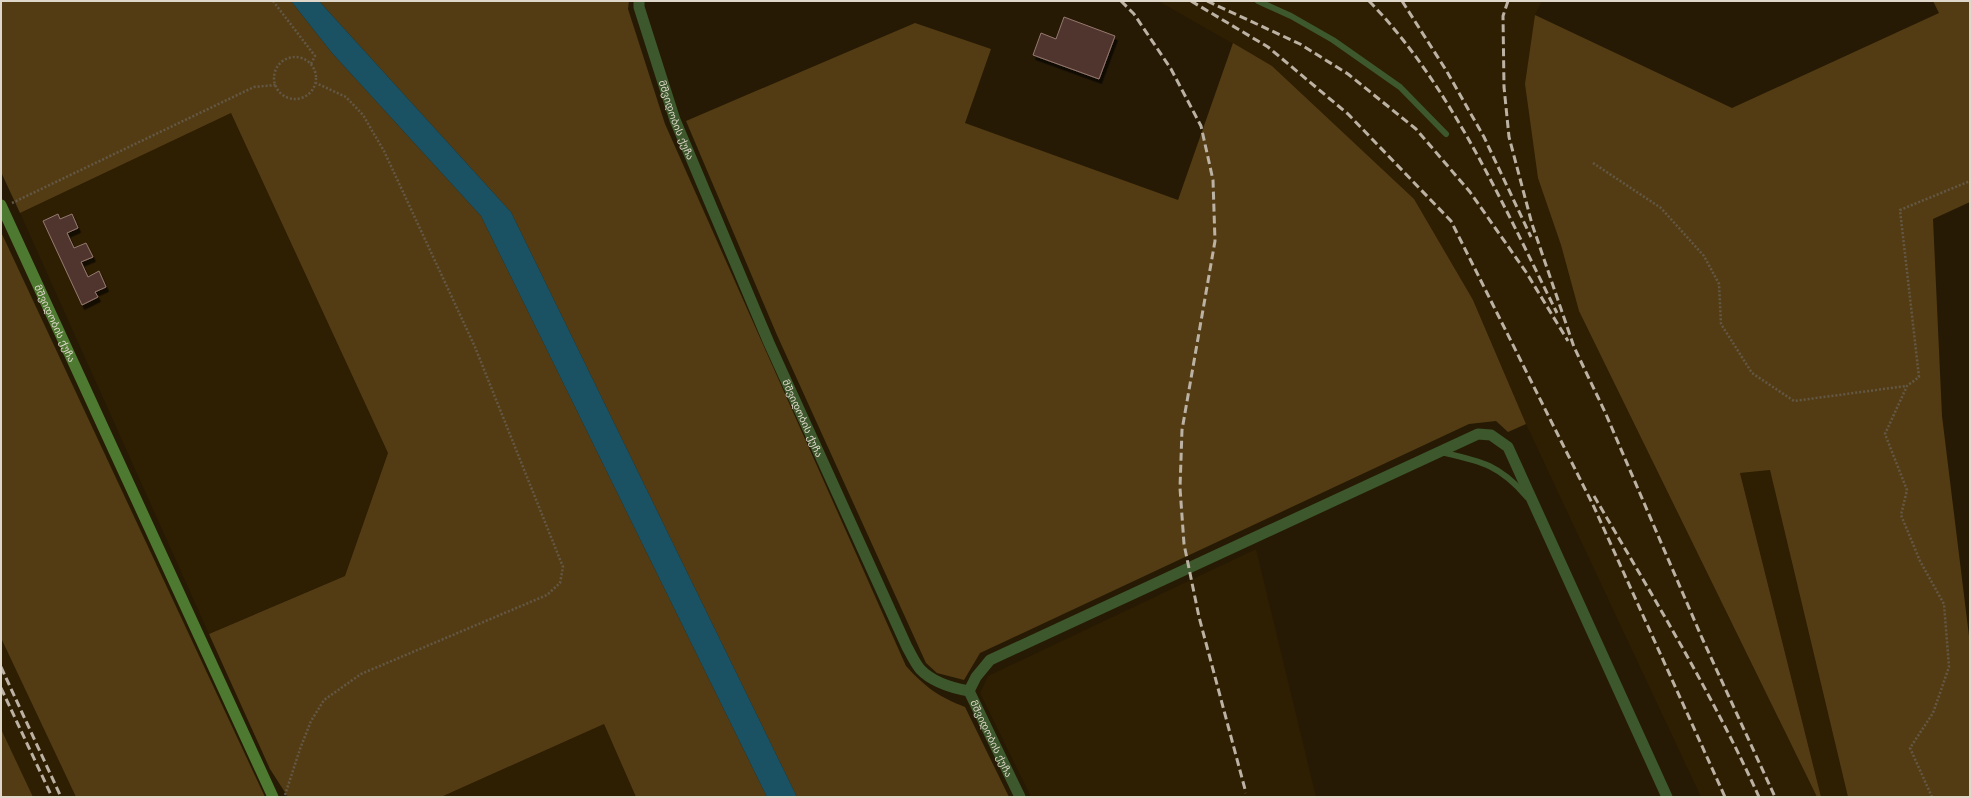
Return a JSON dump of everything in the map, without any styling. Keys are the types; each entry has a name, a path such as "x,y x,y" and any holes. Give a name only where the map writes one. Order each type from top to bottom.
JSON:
{"main road":[{"name":"მშვიდობის ქუჩა","path":"2,206 272,797"}],"street":[{"name":"მშვიდობის ქუჩა","path":"639,1 639,7 675,120 769,343 907,647 920,669 931,678 952,688 969,691 1020,797"},
{"path":"969,691 976,677 990,660 1478,434 1491,435 1508,447 1667,797"}],"lane":[{"path":"1258,1 1291,16 1333,40 1400,87 1446,134"},
{"path":"1438,452 1478,461 1498,470 1522,491 1536,509"}],"path":[{"path":"273,1 315,56 311,64"},
{"path":"298,57 311,64 314,70 316,83 309,94 297,99 284,96 276,86 275,71 284,60 298,57"},
{"path":"284,797 302,742 311,721 324,700 361,674 547,595 560,583 563,567 475,347 384,151 363,115 346,97 316,83"},
{"path":"2,206 254,88 276,86"},
{"path":"1593,163 1661,208 1704,256 1719,284 1721,324 1752,373 1794,400 1907,386 1919,378 1900,210 1970,180"},
{"path":"1907,386 1885,434 1907,490 1901,515 1920,561 1944,604 1950,667 1933,713 1910,748 1932,797"}],"shaded area":[{"path":"1,1 291,1 332,53 481,216 767,797 636,797 604,724 441,797 288,797 270,769 209,634 345,576 388,453 231,113 20,213 1,172"},
{"path":"319,1 629,1 628,9 665,124 906,666 933,691 965,707 1009,797 797,797 511,212"},
{"path":"1158,1 1542,1 1535,15 1561,245 1579,311 1817,797 1701,797 1526,424 1473,300 1272,66"},
{"path":"1933,1 1970,1 1970,202 1933,219 1942,416 1970,644 1970,797 1848,797 1770,470 1740,473 1821,797 1817,797 1579,311 1561,245 1538,178 1525,84 1535,15 1732,108 1939,13"},
{"path":"915,23 991,49 965,123 1178,200 1233,43 1272,66 1414,199 1473,300 1526,424 1508,432 1496,421 1469,424 980,653 964,680 937,673 926,663 777,335 686,121"},
{"path":"231,113 388,453 345,576 209,634 20,213"},
{"path":"1,232 265,797 76,797 1,638"},
{"path":"1770,470 1848,797 1821,797 1740,473"},
{"path":"1256,549 1316,797 1031,797 980,693 988,676"},
{"path":"1,638 76,797 33,797 1,729"},
{"path":"604,724 636,797 441,797"},
{"path":"1,729 33,797 1,797"}],"water":[{"path":"291,1 319,1 511,212 797,797 767,797 481,216 332,53"}],"building":[{"path":"1064,17 1115,36 1099,79 1033,55 1041,33 1056,39"},
{"path":"58,214 60,219 72,214 78,228 67,233 74,248 86,243 93,257 81,262 88,277 99,271 106,287 95,292 98,297 82,305 43,221"}],"railway":[{"path":"1121,1 1134,14 1171,69 1201,126 1213,180 1215,241 1182,430 1180,488 1184,544 1199,617 1246,793"},
{"path":"1191,1 1268,47 1348,114 1451,221 1594,507 1725,797"},
{"path":"1207,1 1300,44 1348,74 1416,129 1470,192 1526,272 1568,341"},
{"path":"1369,1 1398,34 1426,71 1451,109 1496,191 1557,313"},
{"path":"1402,1 1446,70 1484,137 1531,237"},
{"path":"1508,1 1503,16 1504,87 1509,137 1532,224 1574,347 1605,412 1702,638 1775,797"},
{"path":"1594,496 1659,607 1722,720 1759,797"},
{"path":"1,667 61,797"},
{"path":"1,688 52,797"}]}
